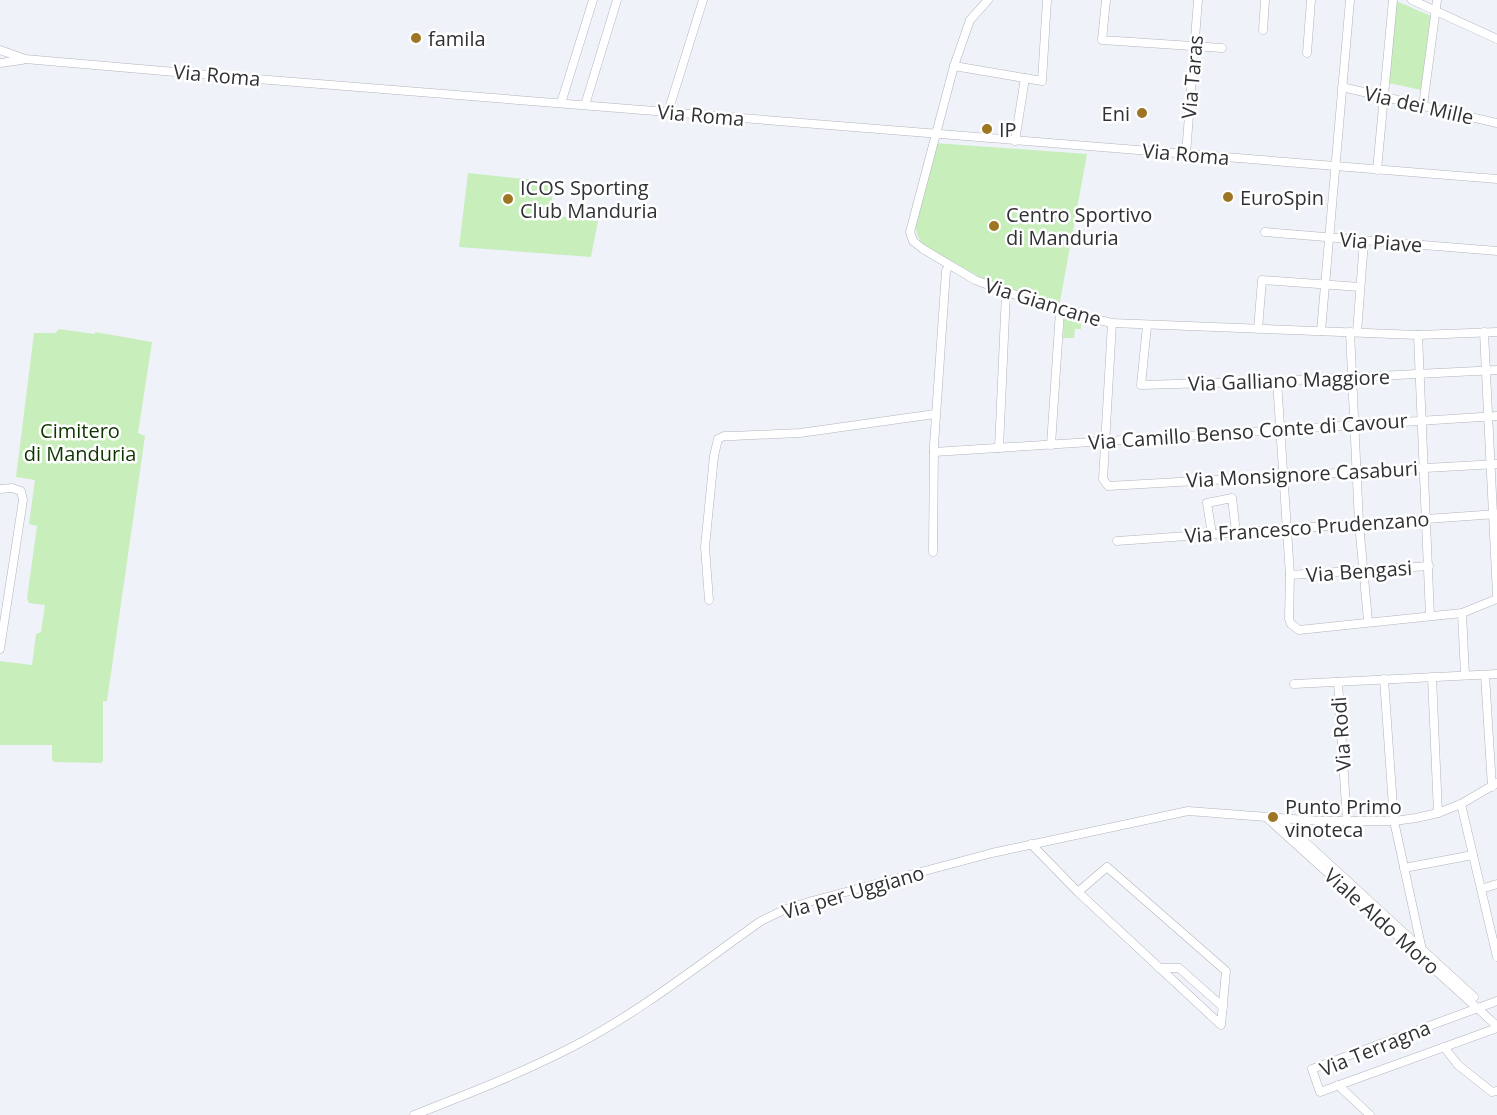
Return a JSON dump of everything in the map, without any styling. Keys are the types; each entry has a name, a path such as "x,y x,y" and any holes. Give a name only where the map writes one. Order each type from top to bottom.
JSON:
{"street":[{"path":"561,103 593,0"},
{"path":"585,105 617,0"},
{"path":"668,112 703,0"},
{"name":"Via Giancane","path":"988,0 970,20 954,66 935,135 910,232 913,241 923,249 975,280 1006,293 1060,311 1112,323 1418,335 1497,332"},
{"path":"954,66 1042,81 1047,0"},
{"path":"1106,0 1102,40 1222,48"},
{"name":"Via Taras","path":"1186,154 1198,0"},
{"path":"1263,30 1265,0"},
{"path":"1307,53 1311,0"},
{"path":"1321,331 1350,0"},
{"path":"1377,170 1393,0"},
{"path":"1412,0 1497,39"},
{"path":"1423,106 1437,0"},
{"name":"Via Roma","path":"0,50 25,59"},
{"name":"Via Roma","path":"0,63 25,59 935,135 1497,179"},
{"path":"1016,141 1025,78"},
{"name":"Via dei Mille","path":"1342,87 1497,123"},
{"name":"Via Piave","path":"1265,232 1364,242 1497,251"},
{"path":"1364,242 1353,332 1351,377 1359,523 1368,621"},
{"path":"933,552 935,414 946,271 949,265"},
{"path":"1258,329 1262,280 1360,287"},
{"path":"999,448 1006,293"},
{"path":"1051,445 1060,311"},
{"path":"1107,440 1112,323"},
{"name":"Via Galliano Maggiore","path":"1147,326 1141,385 1497,370"},
{"path":"1277,381 1290,575 1289,619 1294,628 1299,630 1462,613 1497,597 1493,464 1484,332"},
{"path":"1418,335 1430,616"},
{"path":"708,600 705,547 718,440 724,436 800,433 935,414"},
{"name":"Via Camillo Benso Conte di Cavour","path":"934,452 1497,416"},
{"name":"Via Monsignore Casaburi","path":"1107,440 1104,479 1108,486 1493,464"},
{"path":"0,489 12,488 21,491 23,500 0,649"},
{"path":"1212,534 1207,503 1232,498 1236,533"},
{"name":"Via Francesco Prudenzano","path":"1117,541 1495,514"},
{"name":"Via Bengasi","path":"1290,575 1429,566"},
{"path":"1462,613 1465,675"},
{"path":"1294,684 1497,674"},
{"path":"1279,818 1347,822 1416,818 1461,804 1494,785 1485,675"},
{"path":"1432,677 1438,813"},
{"path":"1384,679 1394,821 1422,950"},
{"name":"Via Rodi","path":"1338,682 1347,822"},
{"path":"1461,804 1497,957"},
{"name":"Via per Uggiano","path":"414,1115 490,1086 575,1046 614,1023 762,921 786,909 982,855 1188,811 1279,818"},
{"name":"Viale Aldo Moro","path":"1266,817 1497,1019"},
{"name":"Viale Aldo Moro","path":"1279,818 1422,950 1480,1006 1497,1027"},
{"path":"1031,844 1078,892 1221,1025 1226,970 1210,959 1107,867 1078,892"},
{"path":"1404,868 1473,855"},
{"path":"1481,889 1497,884"},
{"path":"1159,968 1179,968 1223,1007"},
{"name":"Via Terragna","path":"1497,1000 1312,1069 1320,1092 1497,1027"},
{"path":"1444,1047 1466,1071 1492,1092 1497,1091"},
{"path":"1338,1085 1370,1115"}],"green space":[{"path":"1396,1 1431,16 1421,90 1389,83"},
{"name":"Centro Sportivo di Manduria","path":"935,143 1087,154 1059,307 983,279 922,243 917,235 915,220"},
{"name":"ICOS Sporting Club Manduria","path":"468,173 554,182 550,215 598,221 591,257 459,247"},
{"path":"1064,318 1081,323 1081,329 1075,329 1074,338 1063,338"},
{"name":"Cimitero di Manduria","path":"59,329 95,334 95,332 152,342 138,433 145,436 107,701 103,701 103,761 101,763 54,762 52,745 0,745 0,661 32,665 36,634 41,632 45,605 29,603 27,598 37,526 29,524 35,480 16,477 34,333 55,333"}],"place":[{"name":"famila","path":"416,38"},
{"name":"Eni","path":"1142,113"},
{"name":"IP","path":"987,129"},
{"name":"EuroSpin","path":"1228,197"},
{"name":"ICOS Sporting Club Manduria","path":"508,199"},
{"name":"Centro Sportivo di Manduria","path":"994,226"},
{"name":"Punto Primo vinoteca","path":"1273,817"}]}
